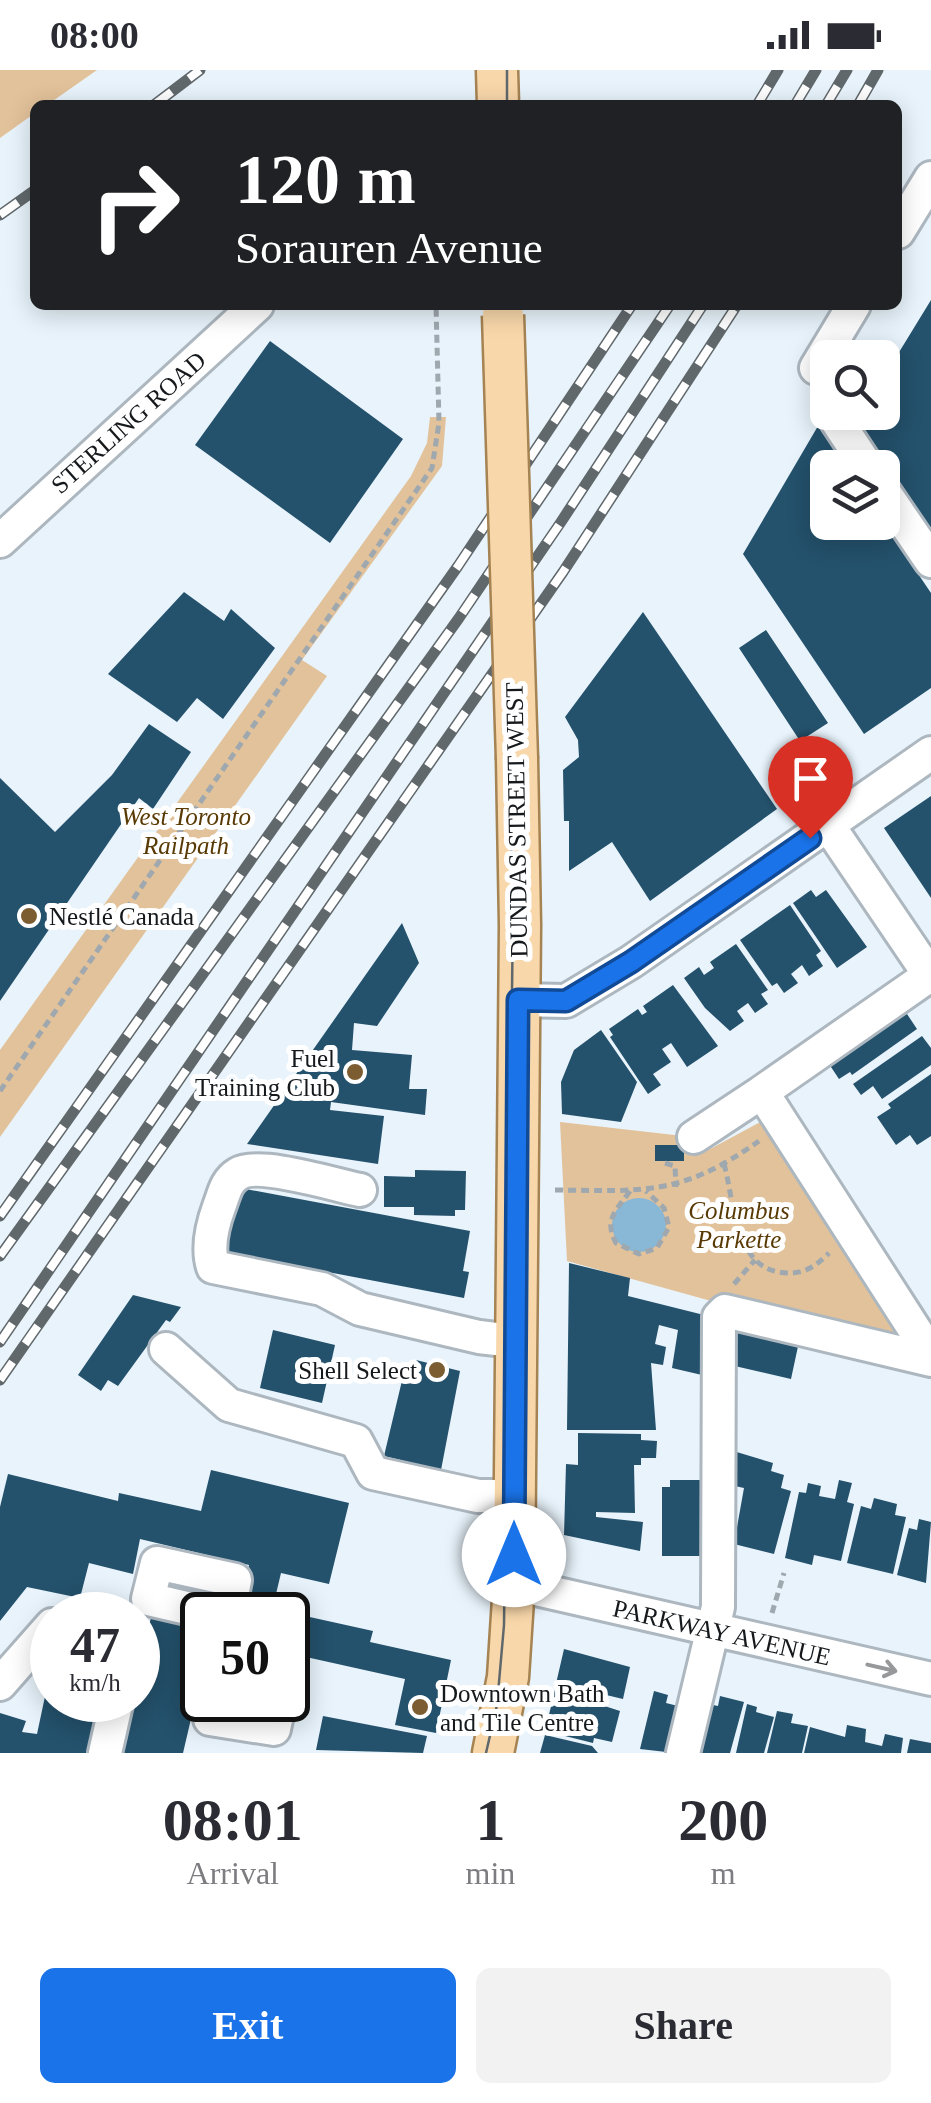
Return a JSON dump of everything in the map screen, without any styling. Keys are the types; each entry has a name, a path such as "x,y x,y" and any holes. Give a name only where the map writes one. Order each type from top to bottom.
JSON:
{"main road":[{"path":"497,70 498,100"},
{"name":"DUNDAS STREET WEST","path":"493,1753 508,1676 514,1584 517,759 503,310"}],"street":[{"path":"902,225 931,178"},
{"name":"STERLING ROAD","path":"0,541 252,310"},
{"path":"841,340 852,310"},
{"path":"900,515 931,561"},
{"path":"518,1000 566,1001 631,962 931,753"},
{"path":"694,1136 769,1105 930,976 828,825"},
{"path":"769,1105 931,1358"},
{"path":"360,1190 259,1169 242,1171 228,1182 215,1218 209,1254 213,1267 322,1289 377,1313 479,1337 514,1341"},
{"path":"683,1753 718,1607 720,1316 726,1312 931,1358"},
{"path":"166,1349 229,1405 356,1442 373,1474 478,1496 514,1496"},
{"path":"147,1592 156,1563 235,1580 233,1592"},
{"name":"PARKWAY AVENUE","path":"514,1584 931,1680"},
{"path":"0,1684 30,1650"},
{"path":"105,1753 111,1722"},
{"path":"231,1722 274,1728 275,1722"}],"path":[{"path":"0,1091 432,468 440,423 436,310"},
{"path":"555,1190 646,1191 676,1187 758,1143 767,1124 769,1105"},
{"path":"665,1162 675,1166 676,1187"},
{"path":"724,1164 739,1228 759,1265 773,1271 801,1272 830,1252"},
{"path":"630,1191 615,1208 610,1226 616,1243 639,1254 657,1248 668,1227 664,1208 646,1191"},
{"path":"770,1620 784,1573"}],"green space":[{"path":"0,70 97,70 54,100 30,100 30,117 0,138"},
{"name":"West Toronto Railpath","path":"430,417 446,417 442,466 302,660 327,676 0,1137 0,1050 411,476 427,443"},
{"name":"Columbus Parkette","path":"764,1120 913,1346 722,1304 567,1261 560,1122 683,1136 699,1155"}],"water":[{"path":"639,1198 658,1206 666,1225 658,1244 639,1252 620,1244 612,1225 620,1206"}],"building":[{"path":"931,300 931,535 900,491 900,450 872,450 858,430 900,430 900,351"},
{"path":"270,341 403,439 330,543 195,445"},
{"path":"816,430 821,430 834,450 810,450 810,540 895,540 931,593 931,688 864,734 743,554"},
{"path":"184,592 224,621 231,609 275,648 223,719 197,698 177,722 108,674"},
{"path":"643,612 777,809 650,901 612,842 569,871 569,821 564,821 563,770 579,757 578,740 565,717"},
{"path":"766,630 828,723 800,741 739,648"},
{"name":"Nestlé Canada","path":"149,724 191,752 153,809 139,798 0,1001 0,778 55,832 112,775"},
{"path":"931,796 931,898 884,828"},
{"path":"811,890 816,897 826,890 867,947 837,968 793,903"},
{"path":"790,905 821,951 816,955 823,966 809,976 802,965 791,974 798,983 784,993 777,983 772,986 740,940"},
{"path":"402,923 419,963 377,1026 354,1023 352,1050 412,1055 409,1089 427,1089 425,1115 331,1102 330,1110 384,1116 378,1164 247,1144"},
{"path":"736,944 768,990 761,994 768,1004 755,1013 748,1003 737,1011 744,1021 730,1031 705,1008 684,978 699,967 704,975 714,968 710,962"},
{"path":"673,985 718,1046 687,1067 671,1043 662,1049 671,1062 653,1074 661,1085 648,1094 610,1037 613,1035 609,1029 638,1009 642,1015 647,1012 643,1006"},
{"path":"903,1008 917,1029 852,1075 850,1072 839,1079 827,1061"},
{"path":"601,1030 637,1082 621,1122 562,1114 561,1082 574,1050"},
{"path":"922,1036 931,1048 931,1065 882,1099 873,1086 861,1095 853,1084"},
{"path":"931,1074 931,1136 917,1145 910,1135 896,1145 877,1117 891,1108 888,1104"},
{"path":"655,1145 684,1145 684,1161 655,1161"},
{"path":"415,1170 466,1171 465,1210 455,1210 455,1216 414,1215 414,1207 384,1207 384,1176 415,1177"},
{"path":"235,1187 470,1231 463,1271 469,1272 464,1298 223,1252"},
{"path":"569,1263 630,1278 628,1296 708,1316 702,1375 672,1368 678,1330 659,1325 655,1344 666,1347 663,1365 651,1363 656,1430 567,1430"},
{"path":"133,1295 181,1307 170,1322 166,1320 118,1386 108,1380 101,1391 78,1375"},
{"path":"736,1322 800,1337 791,1379 726,1364"},
{"path":"273,1330 335,1345 322,1403 260,1388"},
{"path":"416,1360 460,1371 441,1470 384,1456 405,1368 413,1370"},
{"path":"578,1433 641,1434 641,1440 657,1441 656,1458 641,1458 641,1465 634,1465 635,1513 596,1512 596,1517 643,1522 640,1551 564,1535 566,1464 578,1465"},
{"path":"730,1450 773,1463 771,1471 784,1475 781,1488 791,1491 774,1554 734,1544 744,1488 730,1485"},
{"path":"211,1470 349,1503 329,1584 281,1573 276,1592 243,1592 249,1565 140,1539 133,1574 89,1563 82,1592 27,1587 0,1621 0,1507 8,1474 118,1501 119,1493 201,1511"},
{"path":"670,1480 704,1480 711,1556 662,1556 662,1487 670,1487"},
{"path":"839,1480 852,1483 847,1502 854,1504 841,1561 814,1555 812,1565 785,1558 799,1492 806,1493 808,1483 821,1486 819,1496 835,1499"},
{"path":"874,1498 897,1504 895,1515 906,1517 893,1574 847,1563 861,1506 871,1509"},
{"path":"919,1519 931,1522 926,1583 897,1575 909,1528 917,1530"},
{"path":"162,1573 224,1591 180,1592 180,1599 157,1592"},
{"path":"160,1615 180,1620 180,1722 190,1722 183,1753 119,1753 126,1722 160,1722"},
{"path":"310,1617 373,1631 370,1642 451,1660 436,1733 395,1725 405,1679 310,1658"},
{"path":"564,1649 630,1667 623,1699 602,1694 601,1699 555,1688"},
{"path":"555,1690 620,1711 612,1742 594,1738 593,1743 545,1731"},
{"path":"654,1691 668,1695 666,1703 686,1708 675,1753 640,1749"},
{"path":"720,1696 744,1702 730,1753 696,1753 708,1704 718,1706"},
{"path":"747,1704 757,1707 756,1712 774,1717 764,1753 736,1753"},
{"path":"777,1711 793,1714 791,1723 808,1726 802,1753 767,1753"},
{"path":"0,1713 26,1721 22,1732 37,1734 40,1722 99,1722 93,1753 0,1753"},
{"path":"323,1716 427,1736 423,1753 316,1750"},
{"path":"847,1725 866,1729 865,1742 882,1746 885,1734 903,1738 901,1753 804,1753 810,1727 845,1737"},
{"path":"545,1735 592,1746 598,1753 540,1753"},
{"path":"910,1739 931,1743 931,1753 907,1753"}],"tram line":[{"path":"507,70 507,100"},
{"path":"486,1753 497,1705 504,1625 513,912 499,310"}],"railway":[{"path":"161,100 200,70"},
{"path":"760,100 778,70"},
{"path":"798,100 816,70"},
{"path":"829,100 847,70"},
{"path":"861,100 878,70"},
{"path":"0,215 30,194"},
{"path":"0,1216 458,566 629,310"},
{"path":"0,1256 459,618 667,310"},
{"path":"0,1342 561,522 700,310"},
{"path":"0,1380 563,572 734,310"}],"place":[{"name":"Nestlé Canada","path":"29,916"},
{"name":"Fuel Training Club","path":"355,1072"},
{"name":"Shell Select","path":"437,1370"},
{"name":"Downtown Bath and Tile Centre","path":"420,1707"}],"route":[{"path":"514,1555 518,1000 566,1001 631,962 810,838"}]}
